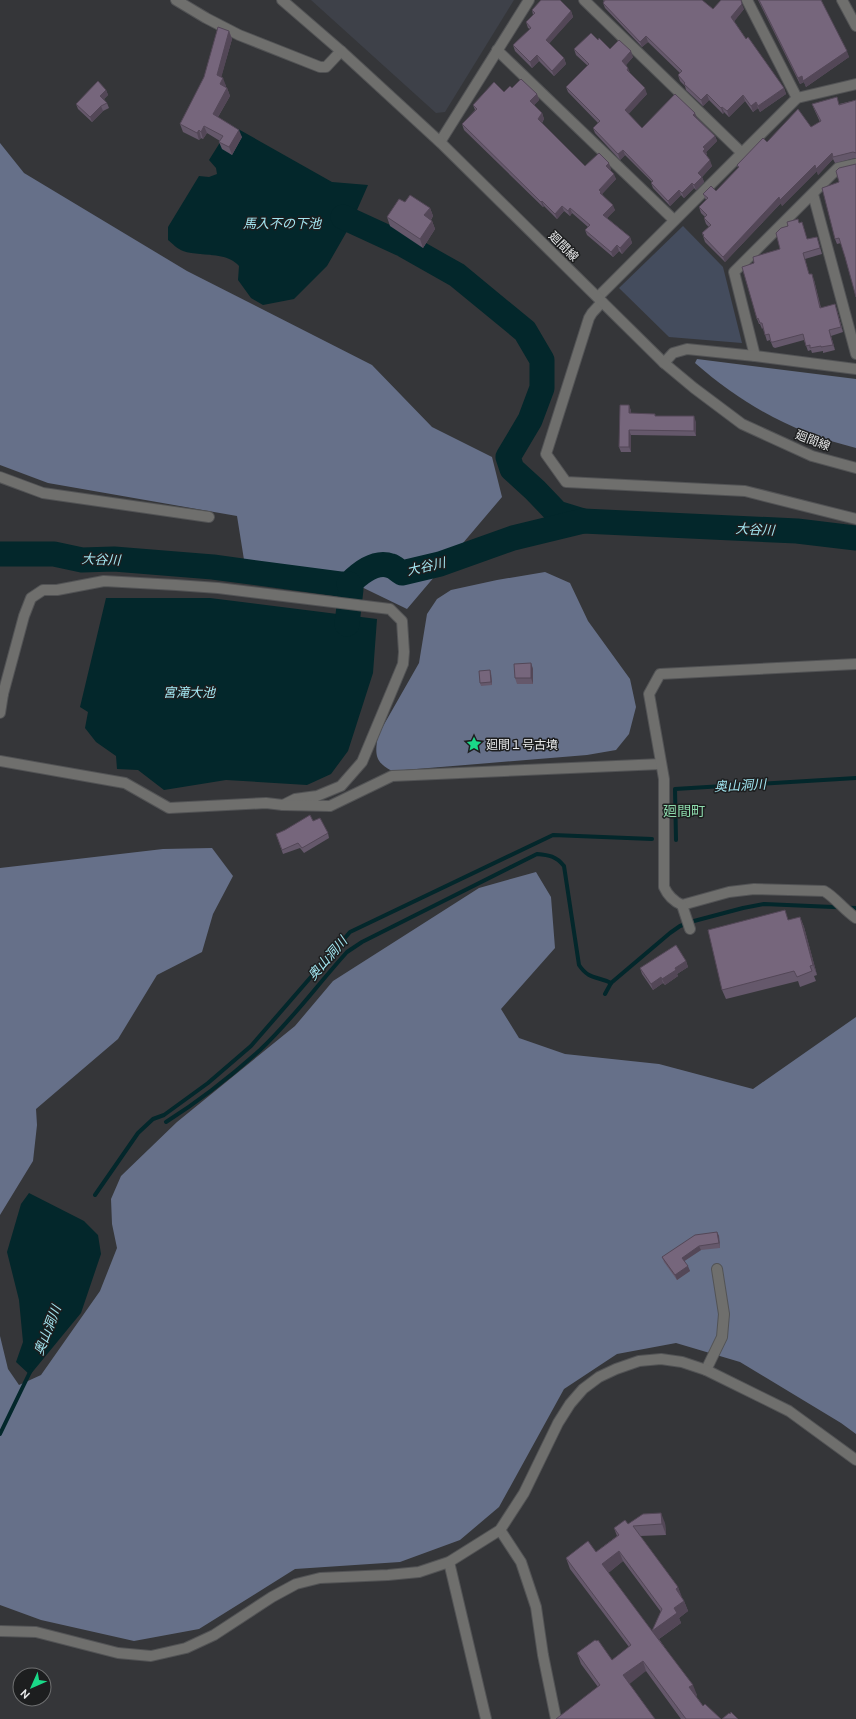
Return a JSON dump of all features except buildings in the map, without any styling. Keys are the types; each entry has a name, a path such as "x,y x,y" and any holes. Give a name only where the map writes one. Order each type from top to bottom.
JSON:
{"street":[{"path":"176,0 239,35 320,67 326,67 341,51"},
{"name":"廻間線","path":"282,0 341,51 440,142 664,362 694,388 742,424 812,456 856,468"},
{"path":"440,142 529,0"},
{"path":"584,0 742,153"},
{"path":"747,0 797,98"},
{"path":"842,0 856,26"},
{"path":"497,50 674,220"},
{"path":"856,84 797,98 674,220 600,300 589,318 546,454 566,482 745,491 856,519"},
{"path":"755,356 734,272 838,168 856,164"},
{"path":"813,194 856,354"},
{"path":"664,362 673,353 687,350 755,356 856,369"},
{"path":"0,477 43,493 209,517"},
{"path":"0,713 2,694 24,616 31,598 43,590 57,590 104,581 169,584 218,588 390,609 402,621 404,652 403,664 362,762 341,786 317,796 295,799 283,805"},
{"path":"852,915 838,903 831,894 824,891 754,889 728,892 682,905 674,901 667,894 664,887 664,780 649,694 660,674 856,664"},
{"path":"0,761 126,783 169,808 266,802 283,805 330,806 392,776 661,764"},
{"path":"682,905 690,929"},
{"path":"706,1370 722,1337 724,1314 717,1269"},
{"path":"0,1631 36,1632 118,1653 151,1656 186,1648 214,1635 272,1597 296,1584 320,1578 419,1572 449,1562 500,1530 524,1493 558,1423 579,1394 599,1377 639,1361 661,1359 682,1362 706,1370 789,1411 856,1460"},
{"path":"500,1530 522,1562 536,1607 543,1655 556,1719"},
{"path":"449,1562 486,1719"}],"shaded area":[{"path":"311,0 514,0 445,112 436,113"},
{"path":"0,143 24,173 187,271 372,365 432,427 492,457 502,497 407,609 345,579 245,566 237,516 48,483 0,465"},
{"path":"683,226 723,267 742,343 669,337 619,288"},
{"path":"697,359 856,379 856,448 811,434 770,416 713,378 695,363"},
{"path":"545,572 570,583 588,621 630,679 636,707 629,734 616,750 587,755 392,771 386,768 379,760 376,752 378,735 419,663 427,614 437,599 451,590"},
{"path":"212,848 233,876 213,914 202,952 157,975 118,1039 36,1109 37,1125 33,1161 0,1215 0,868 163,849"},
{"path":"536,872 551,897 555,948 501,1009 519,1038 565,1054 659,1064 753,1089 856,1017 856,1434 841,1423 740,1362 676,1343 617,1354 564,1389 499,1507 460,1540 400,1562 295,1569 199,1629 134,1641 41,1620 0,1605 0,1336 8,1369 19,1385 41,1375 100,1291 117,1248 112,1224 111,1199 121,1176 177,1122 295,1026 333,981 479,888"}],"water":[{"name":"馬入不の下池","path":"231,125 332,182 368,185 350,226 327,266 294,299 263,305 251,298 238,280 239,266 234,261 220,256 183,251 168,240 168,227 199,176 209,177 217,174 216,168 209,160"},
{"name":"宮滝大池","path":"106,598 210,598 377,619 373,673 348,751 331,774 307,785 226,780 164,790 138,770 117,769 116,756 96,742 85,728 88,712 80,707"},
{"path":"29,1193 84,1221 98,1235 101,1254 81,1313 30,1375 16,1362 23,1342 19,1300 7,1252 21,1204"}],"waterway":[{"path":"343,217 404,245 457,275 525,331 542,360 542,388 530,420 508,457 512,469 557,513 583,521"},
{"name":"大谷川","path":"0,554 54,554 82,560 114,559 213,567 349,584 362,572 373,566 391,566 402,573 440,564 513,538 583,521 797,531 856,538"},
{"path":"347,624 351,589 349,584"},
{"name":"奥山洞川","path":"676,840 675,789 856,778"},
{"name":"奥山洞川","path":"95,1195 138,1133 153,1119 164,1115 208,1083 251,1046 350,932 553,835 652,839"},
{"path":"166,1122 191,1106 260,1050 294,1014 347,952 362,942 537,854 552,857 564,866 579,965 586,973 611,983"},
{"path":"605,994 611,983 670,933 680,926 694,921 764,904 856,908"},
{"name":"奥山洞川","path":"0,1434 31,1370"}],"place":[{"name":"廻間１号古墳","path":"474,744"}],"district":[{"name":"廻間町","path":"684,811"}]}
